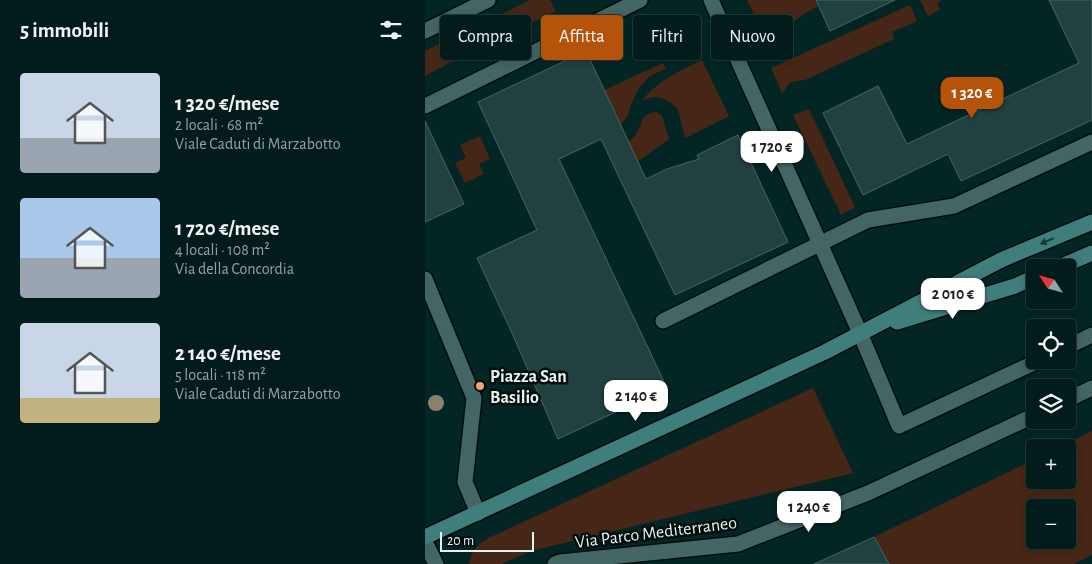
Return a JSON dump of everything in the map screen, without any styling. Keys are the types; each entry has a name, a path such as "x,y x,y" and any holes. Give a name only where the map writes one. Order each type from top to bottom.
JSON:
{"street":[{"path":"425,31 489,0"},
{"path":"425,106 640,0"},
{"path":"711,0 899,426 1026,366"},
{"path":"663,321 868,220 954,206 1092,142"},
{"path":"425,537 825,352 1001,260 1092,222"},
{"path":"1076,260 1092,253"},
{"path":"425,279 474,398 465,482 479,513"},
{"path":"860,334 1026,281"},
{"path":"1076,343 1092,335"},
{"path":"1076,396 1092,388"},
{"name":"Via Parco Mediterraneo","path":"555,564 738,544 869,493 1026,419"},
{"path":"425,542 436,564"}],"shaded area":[{"path":"530,0 550,0 556,11 548,15 541,15 541,18 531,23 531,15 499,15"},
{"path":"747,0 816,0 819,6 793,22 793,15 754,15"},
{"path":"920,0 942,0 937,3 940,10 928,16"},
{"path":"910,5 917,21 892,32 894,39 805,80 791,82 782,93 771,68 793,60 793,58"},
{"path":"440,44 440,60 456,60 425,76 425,51"},
{"path":"702,60 729,116 685,138 678,109 662,98 653,97 643,100 662,82"},
{"path":"663,63 666,68 649,77 639,88 627,117 620,126 604,90"},
{"path":"809,109 855,207 841,215 793,115"},
{"path":"657,112 662,116 669,139 637,162 628,142 635,135 646,116"},
{"path":"480,136 490,159 479,164 484,174 465,183 455,163 466,158 460,145"},
{"path":"813,388 853,473 531,551 502,564 469,564 475,549 490,538"},
{"path":"1092,431 1092,555 1074,564 889,564 874,537 1026,463 1026,489 1076,489 1076,439"}],"building":[{"path":"816,0 895,0 830,31"},
{"path":"1049,0 1092,0 1092,120 961,181 948,154 863,195 823,113 878,86 907,144 1079,63"},
{"path":"567,60 590,60 646,179 667,169 699,159 697,155 738,135 788,242 675,295 601,139 559,159 667,388 558,439 477,258 537,230 478,102"},
{"path":"425,121 464,204 425,222"},
{"path":"874,537 889,564 814,564"}],"place":[{"name":"Piazza San Basilio","path":"480,386"}]}
